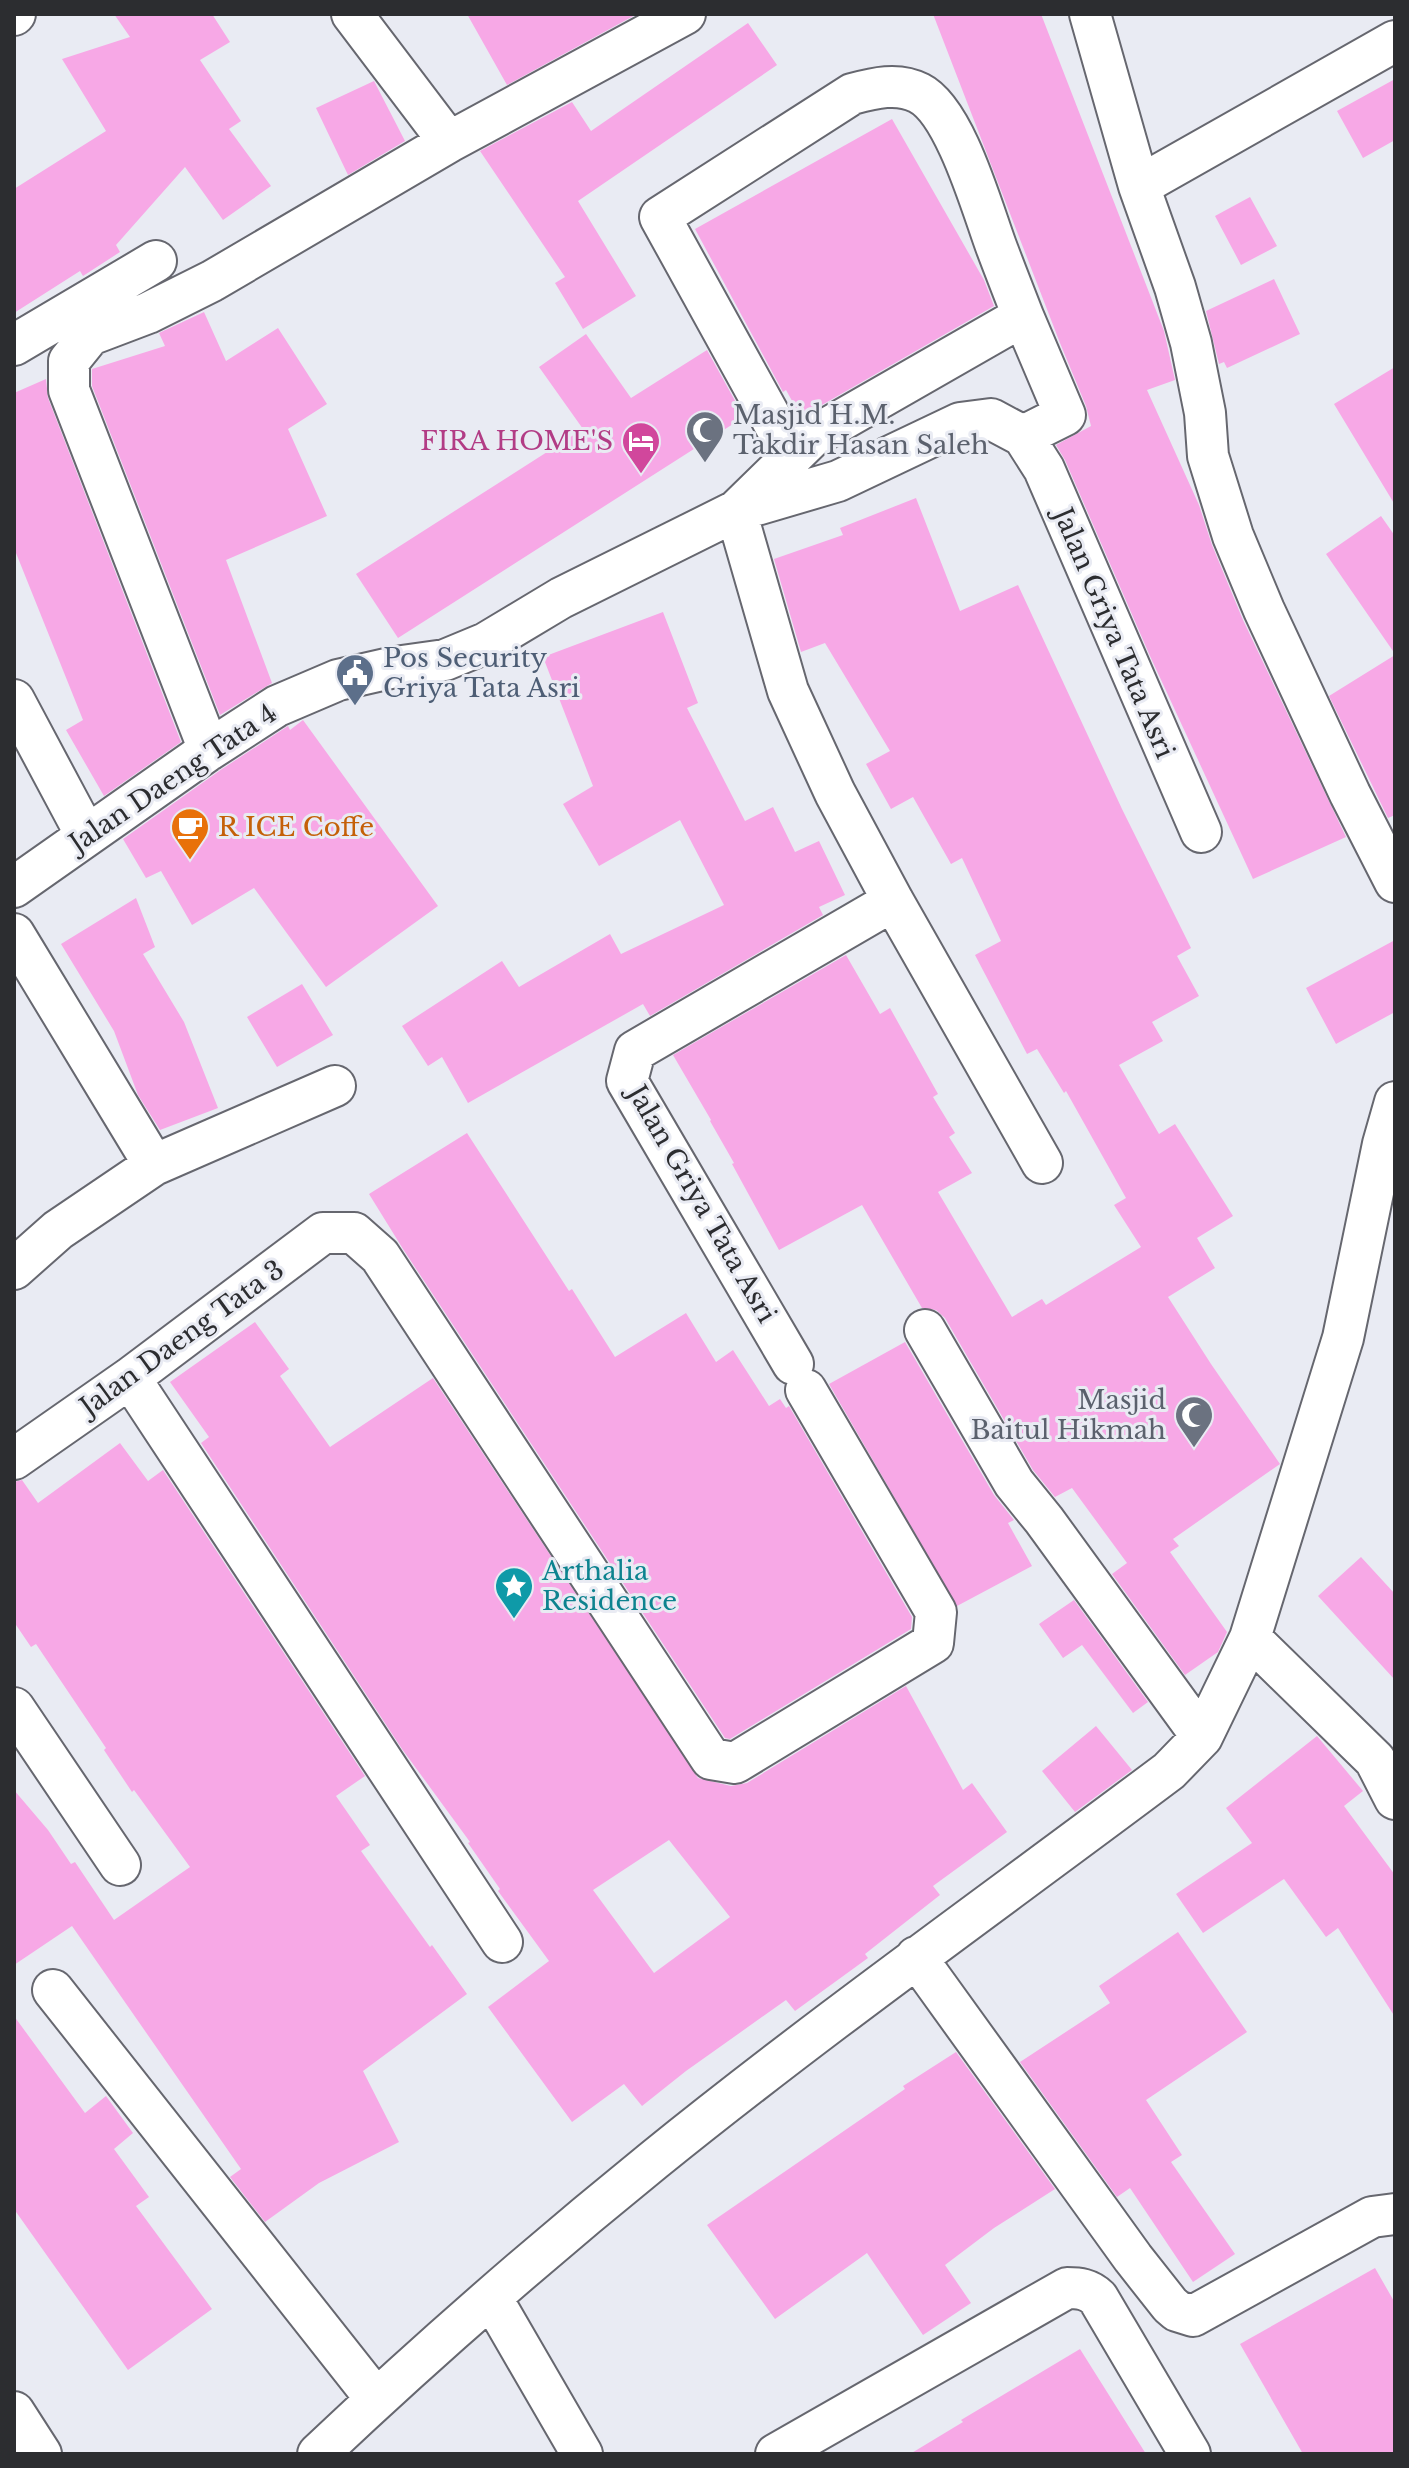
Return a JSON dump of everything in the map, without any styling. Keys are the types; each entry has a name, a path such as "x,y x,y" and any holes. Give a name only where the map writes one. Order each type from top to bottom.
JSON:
{"street":[{"path":"352,14 449,142"},
{"path":"209,750 69,390 69,361 90,335 148,313 212,281 449,142 685,14"},
{"path":"1090,14 1139,186 1175,287 1191,343 1205,413 1208,456 1233,536 1343,781 1395,882"},
{"path":"1139,186 1395,41"},
{"path":"736,511 838,481 960,423 991,419 1023,436 1065,415 1023,316 970,172 939,111 921,93 902,87 877,87 852,94 660,217 792,456"},
{"path":"14,345 156,261"},
{"path":"736,511 812,437 1023,316"},
{"name":"Jalan Griya Tata Asri","path":"1023,436 1044,469 1201,832"},
{"path":"736,511 788,691 835,793 1042,1163"},
{"name":"Jalan Daeng Tata 4","path":"14,887 277,706 338,680 445,660 486,643 561,598 736,511"},
{"path":"14,700 86,835"},
{"name":"Jalan Griya Tata Asri","path":"711,1759 735,1763 933,1643 936,1612 627,1081 635,1051 893,901"},
{"path":"14,934 154,1165"},
{"path":"14,1269 58,1230 154,1165 335,1086"},
{"path":"318,2454 491,2297 654,2160 916,1957 1169,1771 1202,1737 1250,1638 1343,1338 1383,1144 1395,1102"},
{"name":"Jalan Daeng Tata 3","path":"14,1459 130,1378 323,1233 354,1233 380,1256 711,1759"},
{"path":"925,1330 1014,1483 1202,1737"},
{"path":"130,1378 502,1942"},
{"path":"1250,1638 1375,1760 1395,1799"},
{"path":"14,1708 120,1865"},
{"path":"916,1957 1133,2258 1177,2311 1193,2316 1372,2217 1395,2214"},
{"path":"53,1990 376,2399"},
{"path":"776,2454 1067,2288 1082,2289 1098,2298 1190,2454"},
{"path":"491,2297 582,2454"},
{"path":"14,2412 41,2454"}],"building":[{"path":"114,14 212,14 230,42 200,60 241,121 229,129 271,186 223,220 185,167 116,245 120,252 83,276 80,271 14,313 14,189 106,131 62,59 130,37"},
{"path":"467,14 637,14 507,85"},
{"path":"933,14 1041,14 1164,331 1175,380 1147,390 1199,505 1243,620 1346,837 1253,879 1056,445 1091,426 1086,406"},
{"path":"748,23 777,65 578,201 636,296 583,329 555,283 565,277 480,151 572,102 591,131"},
{"path":"1395,79 1395,140 1363,158 1337,111"},
{"path":"374,81 405,141 348,175 316,108"},
{"path":"892,119 984,280 994,306 801,417 786,390 783,392 695,229"},
{"path":"1250,197 1277,246 1241,265 1215,216"},
{"path":"1274,279 1300,334 1227,368 1224,362 1219,364 1206,311"},
{"path":"204,312 226,361 278,328 327,404 288,429 327,516 226,560 272,683 220,715 92,386 92,369 165,346 159,333"},
{"path":"586,334 631,398 707,350 744,417 398,638 356,574 583,429 539,367"},
{"path":"1395,367 1395,505 1334,404"},
{"path":"46,379 48,398 181,742 104,796 66,730 83,720 14,548 14,393"},
{"path":"916,498 960,611 1018,585 1122,809 1191,948 1177,956 1199,996 1152,1022 1163,1041 1119,1065 1159,1134 1175,1124 1233,1216 1197,1238 1215,1268 1168,1297 1280,1464 1173,1539 1179,1546 1170,1552 1227,1632 1218,1652 1185,1675 1112,1574 1127,1563 1072,1488 1055,1497 1033,1470 945,1318 936,1310 922,1308 862,1205 779,1250 673,1055 846,955 880,1014 890,1008 938,1094 933,1097 955,1133 949,1137 972,1173 938,1192 1012,1317 1042,1299 1046,1305 1141,1247 1114,1205 1126,1198 1066,1091 1064,1093 1037,1049 1027,1054 975,955 1001,941 962,858 951,864 913,797 891,809 866,764 890,751 825,643 801,652 774,559 843,535 840,528"},
{"path":"1381,516 1395,536 1395,654 1326,554"},
{"path":"663,612 698,703 687,708 745,821 773,807 795,852 819,841 845,895 819,907 823,915 650,1016 643,1004 468,1103 442,1057 428,1066 402,1026 502,961 519,987 610,934 621,954 724,905 680,820 599,866 563,804 593,786 543,657"},
{"path":"1395,655 1395,815 1388,818 1329,696"},
{"path":"303,720 438,906 326,987 254,888 192,925 161,871 146,878 123,839 222,769 288,726 290,730"},
{"path":"136,898 155,947 143,954 184,1022 218,1108 160,1130 138,1095 114,1031 61,944"},
{"path":"1395,940 1395,1012 1336,1044 1306,988"},
{"path":"302,984 333,1035 277,1067 247,1017"},
{"path":"467,1133 615,1357 686,1313 716,1362 733,1350 769,1406 780,1399 786,1408 789,1406 912,1617 911,1629 730,1739 725,1738 369,1194"},
{"path":"255,1322 289,1369 280,1376 330,1447 433,1378 698,1778 731,1786 747,1783 906,1686 963,1790 972,1783 1007,1832 933,1886 940,1895 865,1954 868,1958 795,2011 786,2000 642,2106 624,2084 572,2122 488,2007 549,1961 498,1891 500,1889 470,1842 402,1749 201,1443 209,1437 170,1382","holes":["669,1840 730,1917 654,1973 593,1890"]},
{"path":"905,1342 994,1495 1014,1520 1008,1523 1032,1566 957,1606 829,1384"},
{"path":"120,1443 148,1481 163,1470 365,1776 336,1796 370,1845 361,1851 467,1994 363,2071 399,2142 319,2183 265,2222 230,2177 241,2169 72,1926 14,1965 14,1790 48,1830 71,1864 75,1862 114,1920 190,1867 134,1790 132,1792 36,1644 31,1647 14,1622 14,1482 22,1480 38,1503"},
{"path":"1361,1557 1395,1594 1395,1680 1318,1596"},
{"path":"1074,1600 1148,1702 1133,1713 1082,1645 1063,1658 1039,1624"},
{"path":"1096,1726 1132,1770 1075,1812 1042,1771"},
{"path":"1317,1736 1363,1791 1344,1806 1395,1875 1395,2017 1338,1928 1326,1937 1284,1879 1203,1933 1176,1894 1252,1843 1226,1808"},
{"path":"1178,1932 1247,2032 1146,2100 1182,2155 1171,2162 1235,2254 1193,2282 1130,2188 1117,2197 1020,2062 1110,2003 1099,1986"},
{"path":"14,2016 85,2113 106,2096 133,2133 114,2149 149,2197 136,2206 212,2309 128,2370 14,2209"},
{"path":"956,2052 1055,2189 994,2228 945,2265 971,2303 923,2335 867,2253 775,2319 707,2225"},
{"path":"1375,2268 1395,2303 1395,2454 1303,2454 1240,2344"},
{"path":"1080,2349 1146,2454 910,2454 963,2422 961,2420"}],"place":[{"name":"Masjid H.M. Takdir Hasan Saleh","path":"705,464"},
{"name":"FIRA HOME'S","path":"641,475"},
{"name":"Pos Security Griya Tata Asri","path":"355,707"},
{"name":"R ICE Coffe","path":"190,861"},
{"name":"Masjid Baitul Hikmah","path":"1194,1449"},
{"name":"Arthalia Residence","path":"514,1620"}]}
